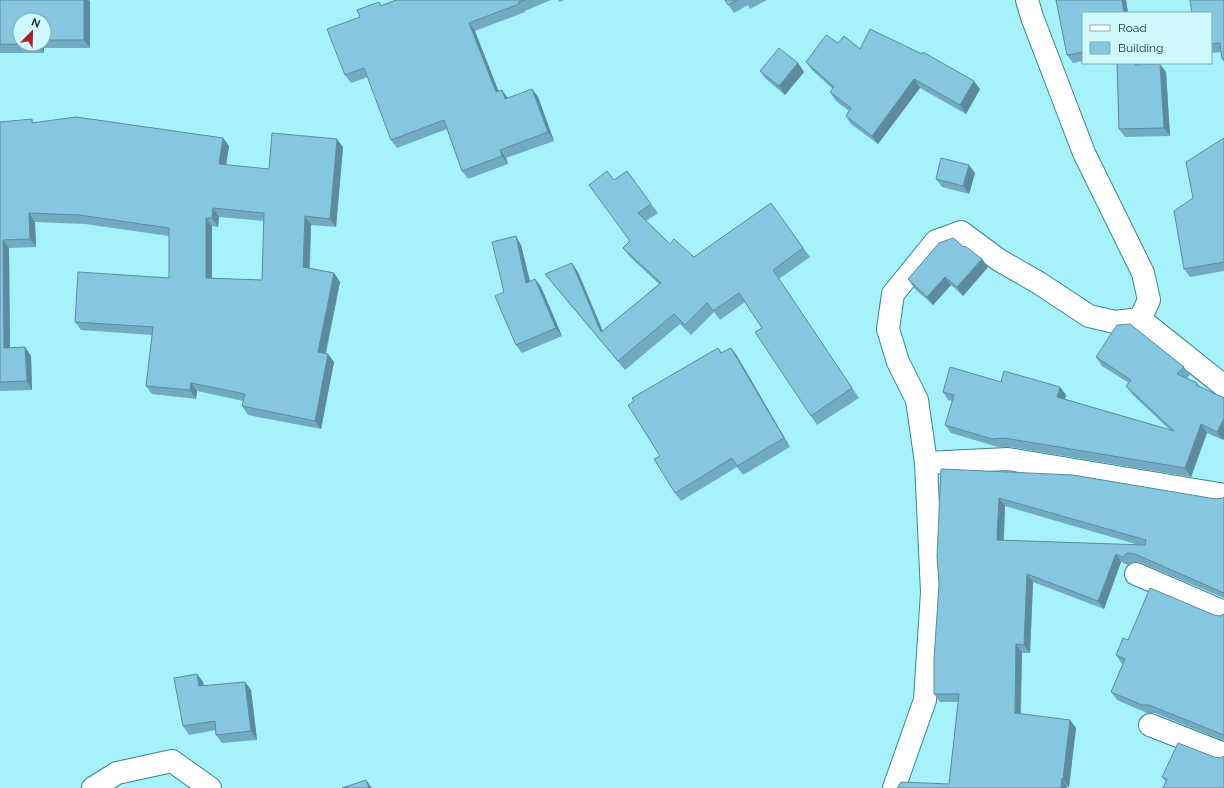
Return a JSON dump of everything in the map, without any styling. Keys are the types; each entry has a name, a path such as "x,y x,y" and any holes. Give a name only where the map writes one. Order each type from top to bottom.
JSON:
{"street":[{"path":"1027,0 1032,18 1084,153 1143,273 1149,300 1140,319"},
{"path":"894,788 924,700 932,592 926,463 917,400 898,362 888,329 893,294 936,241 961,232 999,260 1039,283 1089,316 1115,322 1140,319 1224,386"},
{"path":"926,463 1008,459 1224,495"},
{"path":"1136,574 1224,612"},
{"path":"1150,726 1224,754"},
{"path":"93,788 118,773 172,761 210,788"}],"building":[{"path":"0,0 84,0 84,40 52,40 52,12 12,12 12,44 0,44"},
{"path":"396,0 525,0 519,2 519,4 469,23 496,92 502,90 505,99 532,89 548,132 500,150 502,156 462,171 444,120 391,140 364,68 345,75 327,29 360,17 357,10 379,2 381,6"},
{"path":"725,0 737,0 728,5"},
{"path":"1056,0 1122,0 1124,12 1082,12 1082,52 1067,55"},
{"path":"1190,0 1224,0 1224,59 1222,59 1220,43 1212,44 1212,12 1192,12"},
{"path":"870,29 922,54 923,52 974,81 960,105 914,79 872,136 846,116 851,108 830,92 834,87 806,62 826,35 838,43 844,36 860,49"},
{"path":"779,48 798,63 779,86 760,71"},
{"path":"1117,64 1160,64 1164,128 1119,129"},
{"path":"76,117 223,138 219,164 269,169 272,133 337,139 330,219 305,216 303,267 334,273 318,352 328,354 315,421 242,406 245,394 191,383 190,390 146,386 153,327 75,322 78,272 169,278 169,228 79,215 29,213 30,239 3,240 4,348 25,347 27,381 0,382 0,122 32,119 32,123","holes":["213,208 264,213 262,280 206,278 206,218 212,218"]},
{"path":"1224,138 1224,262 1184,269 1174,211 1193,198 1186,162"},
{"path":"941,158 969,165 963,186 936,179"},
{"path":"607,171 614,180 627,171 651,204 638,213 670,244 674,239 694,257 771,203 803,248 773,270 852,388 811,416 755,332 762,328 739,293 713,311 707,303 685,325 674,314 618,361 545,274 572,263 601,332 661,283 623,248 630,241 589,185"},
{"path":"516,236 526,283 535,279 556,328 516,345 495,296 504,292 492,242"},
{"path":"953,238 982,259 957,287 945,277 927,297 908,279 939,243"},
{"path":"1130,324 1184,367 1177,374 1224,398 1224,418 1217,432 1201,424 1185,468 1004,438 992,439 945,425 954,395 943,392 950,367 1001,382 1004,371 1060,387 1057,397 1174,431 1126,386 1131,380 1096,357 1117,325"},
{"path":"718,348 721,353 731,348 784,438 737,466 732,458 675,493 654,459 660,456 628,405 634,401 632,398"},
{"path":"941,469 1073,475 1216,499 1224,497 1224,593 1135,554 1128,553 1122,557 1116,554 1098,601 1027,574 1024,645 1016,644 1015,713 1070,720 1061,788 897,788 901,782 949,784 959,694 934,694 934,660 939,584 937,557","holes":["999,498 1146,540 1145,545 997,540"]},
{"path":"1150,588 1214,615 1220,616 1224,614 1224,735 1149,705 1142,705 1111,692 1125,659 1116,655 1123,638 1128,640"},
{"path":"197,674 199,686 245,682 251,731 216,735 215,721 183,726 174,678"},
{"path":"1178,743 1214,757 1220,758 1224,756 1224,788 1163,788 1167,779 1162,777"},
{"path":"366,780 369,788 342,788"}]}
